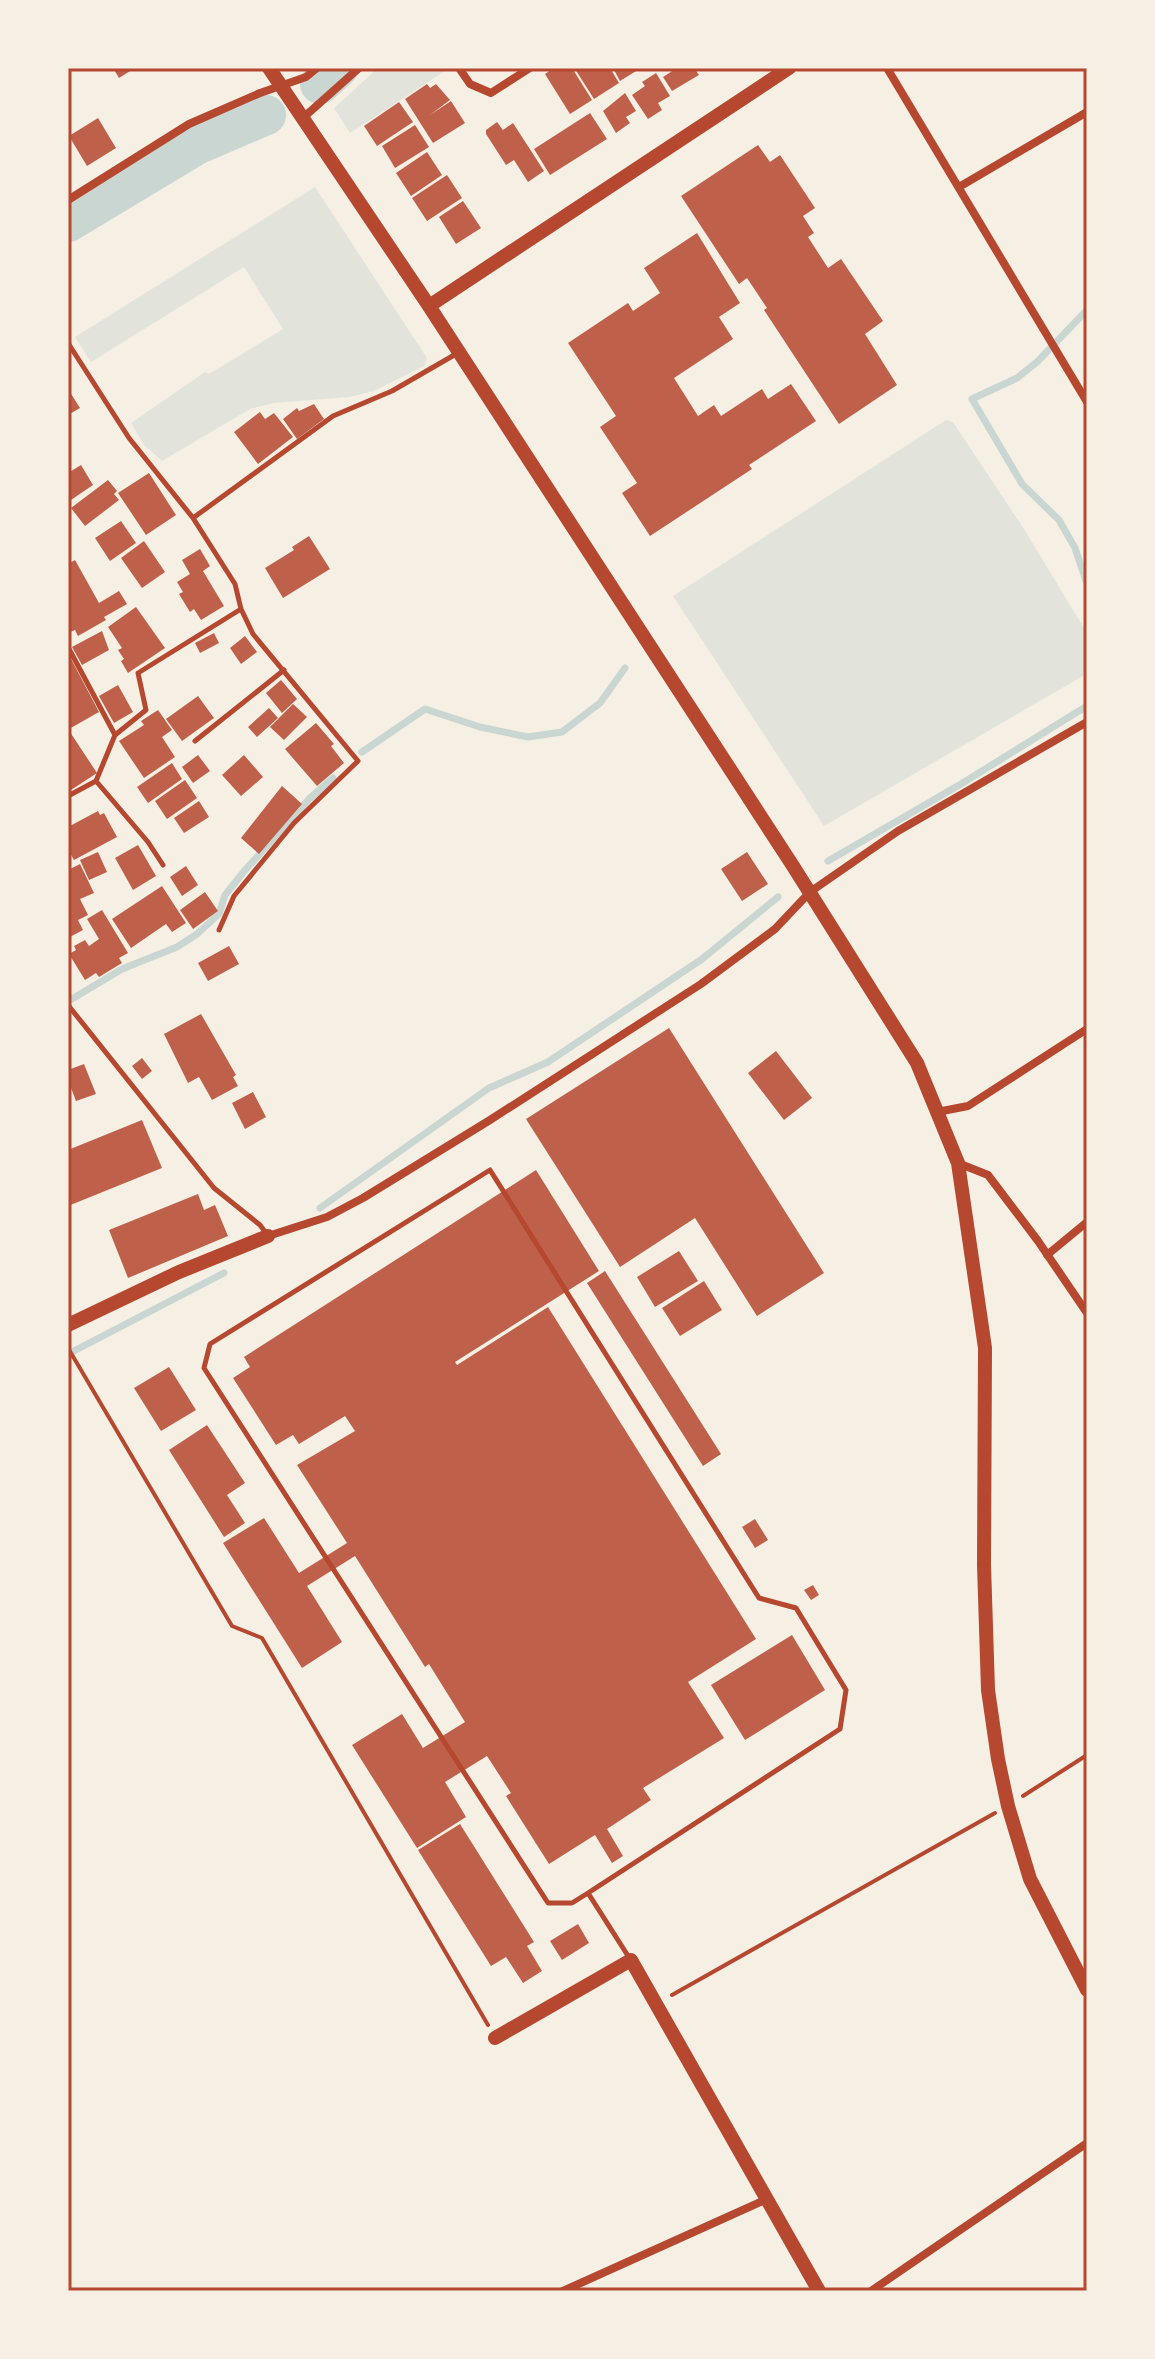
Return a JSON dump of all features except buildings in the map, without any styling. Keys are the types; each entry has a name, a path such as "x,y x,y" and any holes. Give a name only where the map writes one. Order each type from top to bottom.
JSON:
{"street":[{"path":"269,68 459,352 810,892 917,1063 958,1163 985,1348 984,1565 988,1690 1008,1806 1030,1879 1087,1990"},
{"path":"68,200 189,124 306,77 317,68"},
{"path":"304,117 359,68"},
{"path":"459,68 470,84 491,93 530,68"},
{"path":"429,306 789,68"},
{"path":"887,68 1087,402"},
{"path":"959,187 1087,112"},
{"path":"68,1325 179,1272 268,1236 327,1217 363,1198 701,984 775,929 810,892 898,831 1087,722"},
{"path":"937,1112 968,1106 1087,1029"},
{"path":"958,1163 988,1175 1087,1313"},
{"path":"1047,1255 1087,1222"},
{"path":"495,2038 631,1960 819,2291"},
{"path":"871,2291 1087,2143"},
{"path":"563,2291 767,2199"}],"lane":[{"path":"68,343 129,438 193,518 235,584 241,609 253,634 358,761 294,823 234,896 219,930"},
{"path":"193,518 333,416 392,391 459,352"},
{"path":"68,796 96,781 115,735 146,710 138,673 241,609"},
{"path":"68,647 115,735"},
{"path":"195,741 284,670"},
{"path":"96,781 148,842 163,865"},
{"path":"68,1005 214,1188 260,1225 268,1236"},
{"path":"490,1170 759,1598 796,1608 846,1690 840,1729 588,1893 572,1903 548,1903 204,1368 210,1344 490,1170"},
{"path":"588,1893 631,1960"}],"path":[{"path":"68,1348 232,1626 262,1638 495,2038"},
{"path":"656,2004 1008,1806 1087,1755"}],"shaded area":[{"path":"378,68 448,69 350,133 334,108"},
{"path":"315,187 427,358 424,366 374,391 350,397 273,403 250,409 162,461 144,445 131,423 205,372 209,374 283,329 244,267 91,362 75,337"},
{"path":"946,420 953,422 1024,529 1087,633 1087,660 1083,676 824,826 673,596"}],"waterway":[{"path":"320,84 338,68"},
{"path":"68,222 196,145 266,115"},
{"path":"1087,310 1037,362 1017,378 972,399 1022,484 1059,520 1075,548 1087,584"},
{"path":"362,752 425,709 480,727 528,737 562,732 600,703 625,668"},
{"path":"828,861 1087,706"},
{"path":"72,999 122,969 177,947 197,934 219,914 225,895 246,869 309,799 333,778"},
{"path":"320,1208 489,1088 548,1062 702,959 778,897"},
{"path":"72,1352 224,1273"}]}
